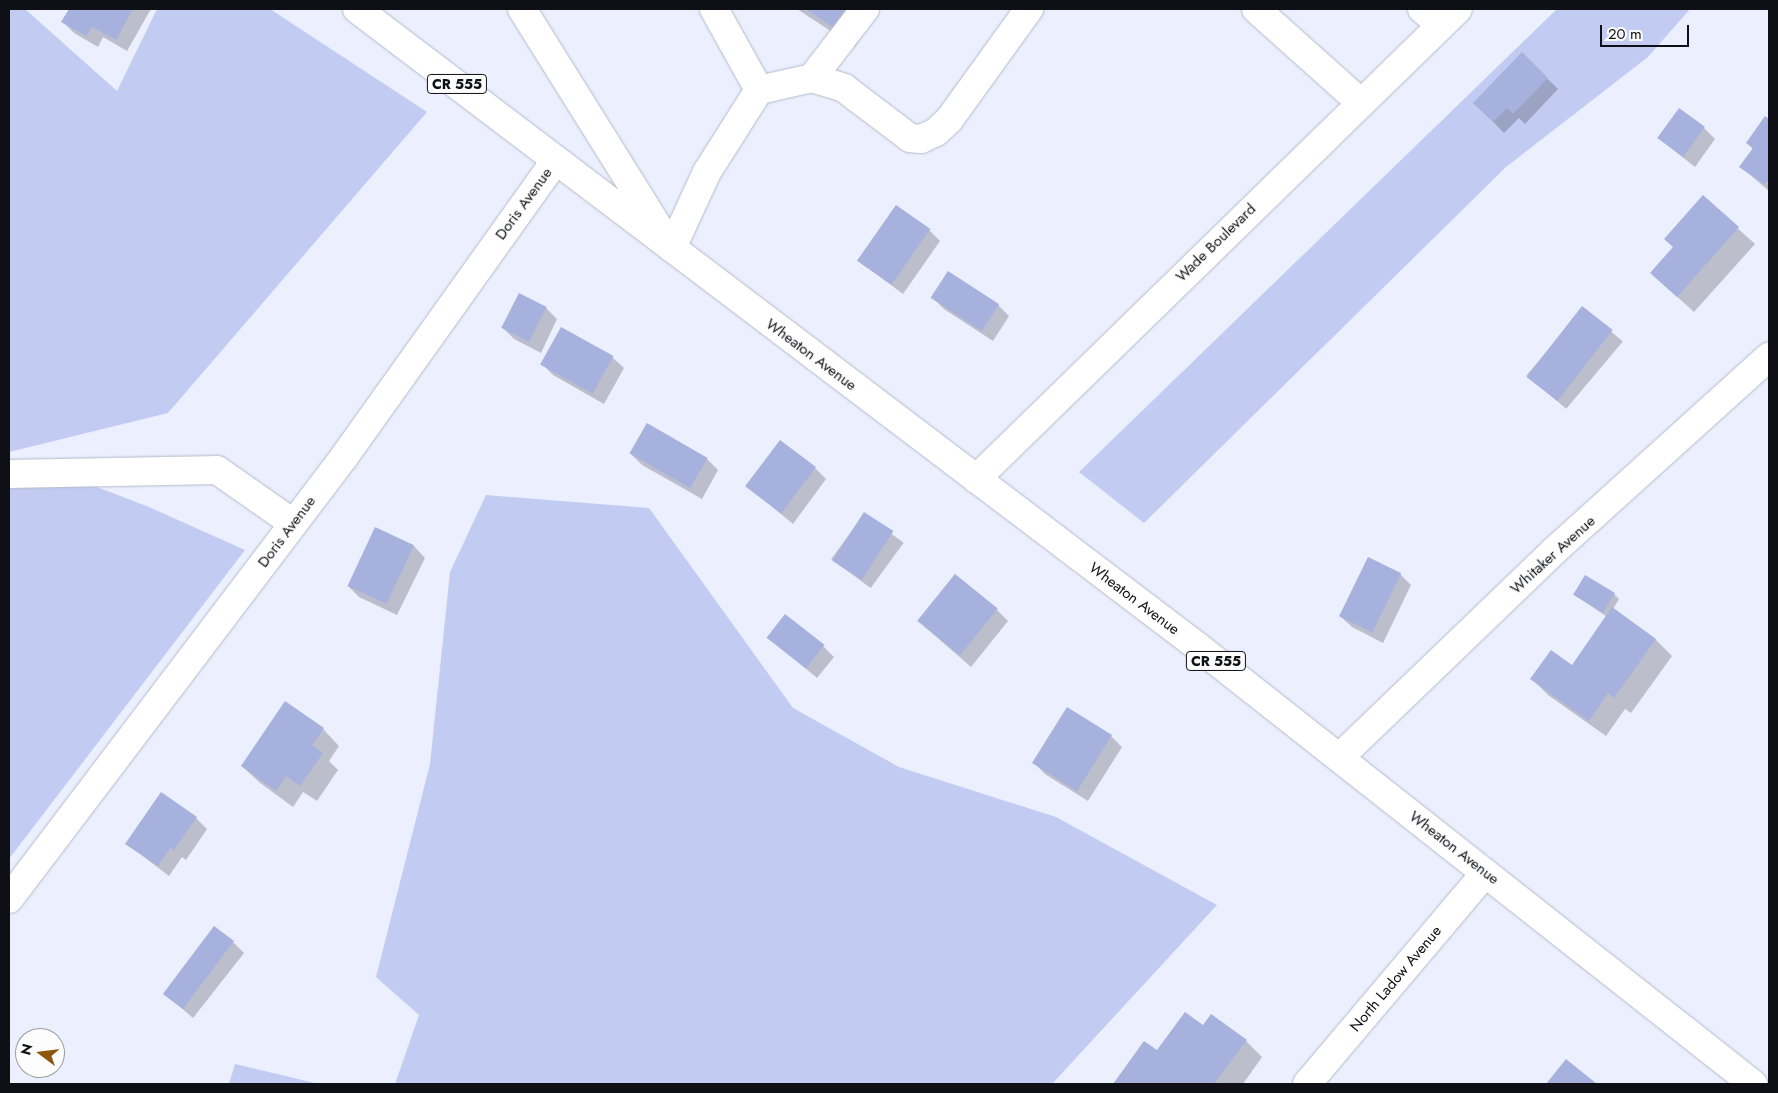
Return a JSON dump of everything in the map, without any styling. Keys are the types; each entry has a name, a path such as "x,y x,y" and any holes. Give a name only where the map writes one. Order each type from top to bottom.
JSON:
{"main road":[{"name":"CR 555","path":"357,9 556,160"},
{"path":"522,9 672,248"},
{"path":"714,9 759,90"},
{"path":"812,78 865,9"},
{"path":"672,248 707,172 759,90 812,78 844,88 910,138 921,139 936,132 948,120 1029,9"},
{"path":"1256,9 1361,103"},
{"name":"Wade Boulevard","path":"976,479 1361,103 1440,14"},
{"name":"Wheaton Avenue","path":"556,160 1340,757 1753,1084"},
{"name":"Doris Avenue","path":"9,899 293,523 556,160"},
{"name":"Whitaker Avenue","path":"1340,757 1554,551 1769,357"},
{"path":"9,474 217,470 293,523"},
{"name":"North Ladow Avenue","path":"1306,1084 1485,873"}],"shaded area":[{"path":"9,9 25,9 117,91 157,9 270,9 427,112 168,413 9,452"},
{"path":"1557,9 1690,9 1648,57 1506,167 1144,523 1079,472"},
{"path":"89,484 149,507 245,550 9,859 9,488"},
{"path":"486,495 649,508 793,708 899,767 1056,817 1217,905 1052,1084 395,1084 419,1015 376,977 430,764 450,572"},
{"path":"235,1064 319,1084 229,1084"}],"building":[{"path":"69,9 133,9 116,40 92,27 86,36 61,22"},
{"path":"806,9 845,9 833,27"},
{"path":"1522,52 1548,78 1513,114 1507,108 1493,122 1473,103"},
{"path":"1679,108 1705,127 1683,157 1657,138"},
{"path":"1765,116 1769,119 1769,180 1764,184 1739,167 1753,148 1746,143"},
{"path":"1703,195 1739,227 1677,297 1650,273 1673,247 1664,239"},
{"path":"896,205 930,229 891,285 857,261"},
{"path":"948,271 999,304 982,331 931,298"},
{"path":"519,293 547,307 529,342 501,328"},
{"path":"1582,306 1613,330 1557,401 1527,377"},
{"path":"561,327 613,356 593,394 540,365"},
{"path":"647,423 708,458 690,488 630,453"},
{"path":"780,440 816,467 781,513 745,486"},
{"path":"864,512 893,531 862,580 832,561"},
{"path":"375,527 414,545 387,604 348,586"},
{"path":"1368,557 1401,573 1372,633 1339,616"},
{"path":"955,574 998,609 960,655 917,621"},
{"path":"1585,575 1615,593 1603,613 1573,595"},
{"path":"1612,607 1656,639 1614,698 1608,693 1589,721 1530,679 1551,650 1572,665"},
{"path":"785,614 824,645 806,668 767,638"},
{"path":"285,701 324,728 312,745 323,753 300,786 286,776 276,791 241,766"},
{"path":"1067,707 1112,735 1077,791 1032,763"},
{"path":"161,792 197,817 174,850 171,847 158,866 125,844"},
{"path":"214,926 234,941 183,1009 163,994"},
{"path":"1185,1012 1203,1025 1211,1014 1247,1040 1214,1084 1113,1084 1144,1041 1157,1050"},
{"path":"1566,1059 1597,1084 1546,1084"}]}
